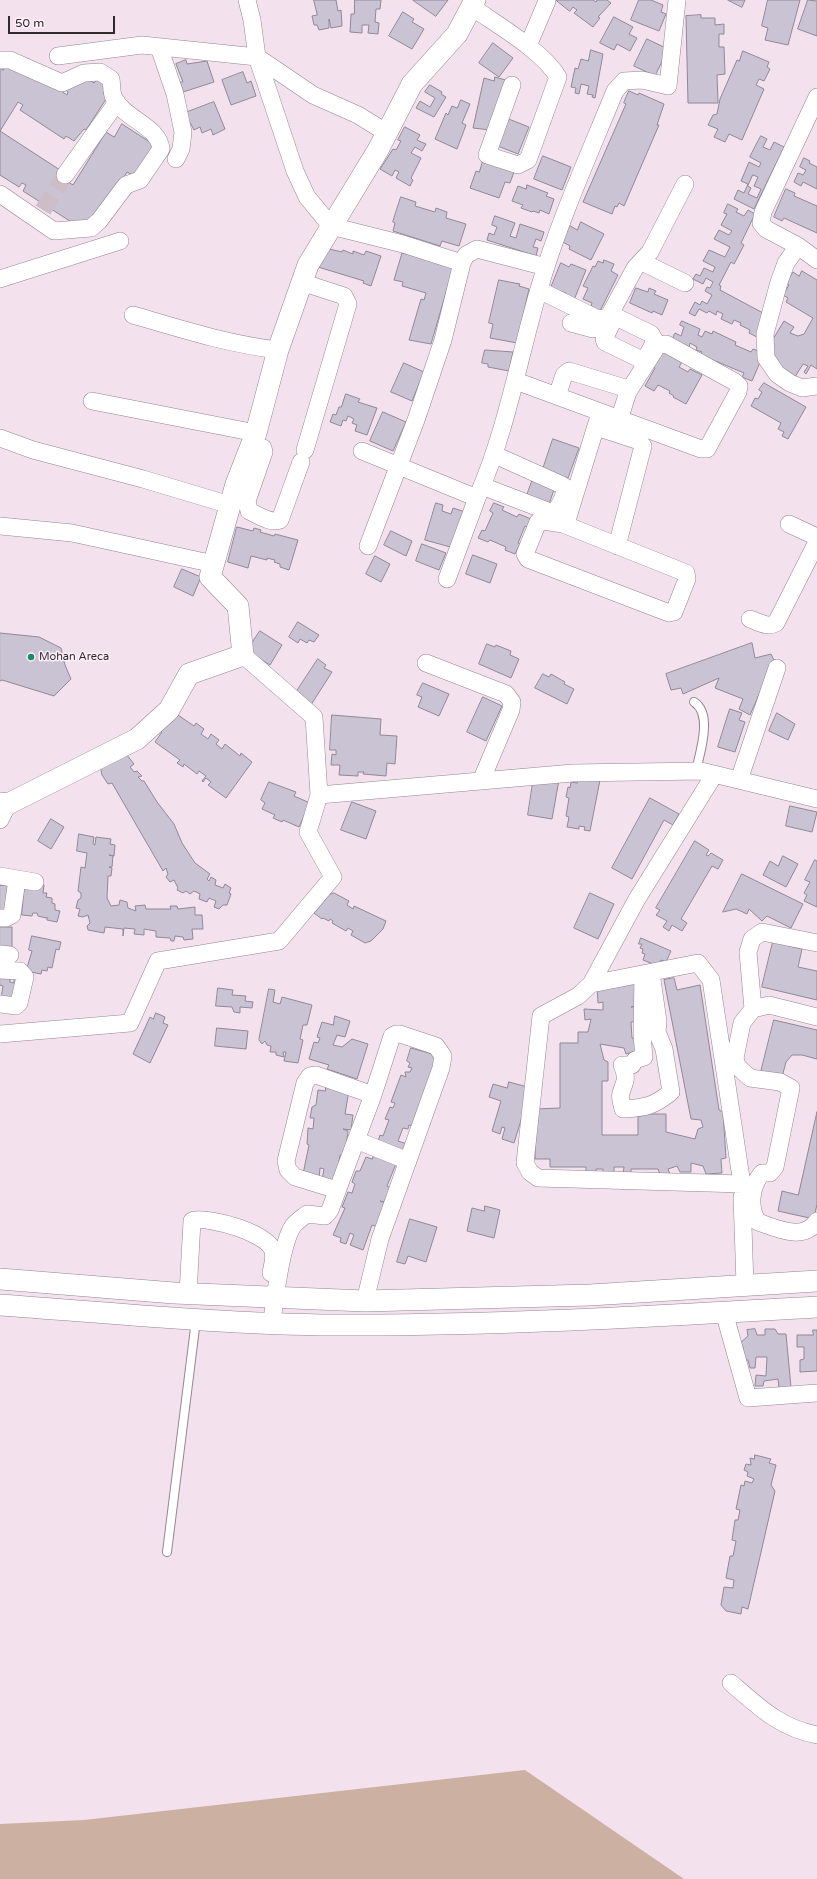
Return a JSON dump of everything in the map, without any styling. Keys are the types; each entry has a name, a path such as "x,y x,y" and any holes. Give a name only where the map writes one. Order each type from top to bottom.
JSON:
{"street":[{"path":"247,0 252,20 257,57 295,171 308,197 331,226 403,244 462,262"},
{"path":"528,46 547,0"},
{"path":"447,579 505,423 539,290 576,185 615,92 624,81 642,80 668,86 677,0"},
{"path":"0,1034 130,1023 158,961 279,941 333,877 308,832 319,795 314,717 243,655 238,606 210,577 236,484 254,439 278,350 308,265 378,150 412,84 457,34 474,3 548,62 558,77 528,160 518,165 487,154 512,85"},
{"path":"58,56 142,45 257,57 312,95 358,114 387,133"},
{"path":"158,47 175,94 183,132 181,149 176,160"},
{"path":"0,60 10,60 62,83 84,73 100,72 111,79 113,97 122,110 154,133 161,143 161,149 158,155 140,180 126,185 92,228 54,231"},
{"path":"817,97 763,212 761,224 766,229 798,246 817,260"},
{"path":"65,175 117,102"},
{"path":"571,322 593,329 608,317 635,268 650,252 685,184"},
{"path":"0,194 40,215 54,231 59,260"},
{"path":"0,279 120,241"},
{"path":"798,246 786,263 779,282 765,334 766,358 777,374 790,383 802,388 817,386"},
{"path":"368,546 443,340 462,262 466,255 477,249 546,267"},
{"path":"642,262 685,283"},
{"path":"92,401 254,439 263,448 264,452 247,501 247,507 249,511 270,520 276,522 280,520 303,456 348,304 344,296 301,282"},
{"path":"539,290 588,315 608,317"},
{"path":"133,315 216,340 245,346 278,350"},
{"path":"598,420 619,420 701,449 708,449 738,392 739,386 736,382 666,344 658,345 628,392 619,420"},
{"path":"557,396 564,375 569,371 625,388 628,392"},
{"path":"516,381 557,396 598,420 639,440 643,446 617,546"},
{"path":"563,524 567,520 598,420"},
{"path":"0,438 33,450 143,479 230,505"},
{"path":"362,451 398,465 480,492 550,512 554,512 558,508 564,494 565,487 494,455"},
{"path":"543,520 563,524 686,573 687,579 674,612 669,613 620,596 528,559 525,554 538,522 543,520"},
{"path":"789,524 817,537"},
{"path":"0,526 72,532 214,564"},
{"path":"750,619 771,626 776,623 817,542"},
{"path":"3,809 137,739 169,710 189,674 243,655"},
{"path":"426,663 495,688 506,694 512,702 511,710 481,781"},
{"path":"739,780 777,668"},
{"path":"319,795 573,773 696,771 817,799"},
{"path":"714,774 637,899 591,984 578,996 541,1016 525,1163 530,1172 538,1178 742,1184"},
{"path":"0,876 35,882"},
{"path":"0,918 6,918 12,914 17,879"},
{"path":"753,1009 748,952 752,939 762,932 817,943"},
{"path":"591,984 698,964 711,980 742,1184 745,1285"},
{"path":"0,970 20,972 25,977 19,1003 16,1006 0,1004"},
{"path":"647,974 658,1021 657,1032 664,1049 671,1092 656,1104 640,1108 623,1109 620,1094 626,1082 626,1074 622,1066 632,1065 635,1060 644,1057 642,1035 647,974"},
{"path":"817,1017 769,1005 753,1009 742,1023 735,1058 737,1066 750,1078 780,1082 791,1088 774,1167 770,1173 762,1173 756,1180 751,1207 753,1215 758,1222 793,1233 804,1231 817,1220"},
{"path":"271,1297 286,1242 293,1227 307,1214 325,1216 330,1210 373,1095 392,1036 396,1034 428,1043 441,1051 443,1056 441,1068 380,1239 365,1301"},
{"path":"337,1190 295,1178 288,1170 286,1161 305,1083 310,1076 316,1075 373,1095"},
{"path":"356,1140 408,1161"},
{"path":"173,1317 181,1293 192,1221 198,1219 239,1227 263,1240 272,1249 272,1322"},
{"path":"0,1279 181,1293 365,1301 590,1294 817,1281"},
{"path":"723,1286 724,1312 748,1398 817,1393"},
{"path":"476,1323 477,1298"},
{"path":"0,1305 173,1317 335,1325 476,1323 817,1307"},
{"path":"731,1683 772,1718 802,1732 817,1735"}],"lane":[{"path":"694,702 701,706 704,715 704,728 696,771"},
{"path":"167,1552 197,1318"}],"shaded area":[{"path":"525,1770 684,1879 0,1879 0,1824 84,1820"}],"building":[{"path":"314,0 336,0 338,11 341,10 342,26 331,28 329,19 329,28 319,30 317,25 314,25 312,16 317,15"},
{"path":"355,0 381,0 380,9 376,9 375,22 379,23 378,34 368,33 369,25 362,25 362,33 350,32 351,14 354,14"},
{"path":"413,0 448,0 436,16"},
{"path":"556,0 593,0 596,2 597,0 607,0 611,3 598,17 600,18 593,27 574,13 577,10 573,7 570,11"},
{"path":"639,0 651,0 663,5 661,12 666,14 659,31 631,20"},
{"path":"728,0 745,0 742,7"},
{"path":"768,0 800,0 788,45 765,40 768,28 762,26"},
{"path":"808,0 817,1 817,36 798,29"},
{"path":"403,12 414,19 412,22 424,29 412,49 389,36"},
{"path":"701,15 701,18 715,18 715,25 724,24 724,34 719,34 719,47 724,47 725,74 717,75 718,103 688,103 686,16"},
{"path":"614,17 633,27 629,34 637,38 630,51 617,44 614,50 600,43"},
{"path":"647,39 668,49 655,76 634,66"},
{"path":"493,43 513,58 499,77 479,63"},
{"path":"591,50 603,54 595,98 592,97 593,95 587,94 589,86 581,84 579,94 575,93 576,88 571,87 575,68 578,69 581,59 588,61"},
{"path":"743,51 769,62 767,67 770,69 764,81 759,79 756,85 764,89 742,140 729,134 725,142 714,137 718,129 708,125 713,115 717,114 720,99 737,60 739,61"},
{"path":"186,60 187,64 207,61 214,82 183,92 180,82 183,82 176,64"},
{"path":"9,61 20,65 67,95 68,92 66,90 71,83 76,86 82,75 94,83 97,79 108,86 103,93 108,96 86,130 84,129 74,141 66,136 64,139 20,110 23,105 18,102 0,131 0,68 3,70"},
{"path":"243,72 247,83 251,81 256,96 231,105 222,80"},
{"path":"495,77 509,81 490,130 473,128 484,78 494,81"},
{"path":"430,85 442,92 441,94 446,97 434,117 416,108 420,101 430,107 435,98 425,92"},
{"path":"629,91 638,95 639,93 664,104 657,125 659,125 624,206 619,203 617,207 615,206 612,214 583,202 626,104 624,103"},
{"path":"461,100 470,104 462,123 466,125 457,149 435,139 446,113 448,115 452,106 457,108"},
{"path":"214,102 225,129 213,135 211,129 202,133 200,127 194,130 185,113"},
{"path":"506,118 529,127 518,154 495,145"},
{"path":"122,124 159,148 138,178 127,172 100,215 85,227 76,225 23,191 26,185 22,183 19,187 0,175 0,131 60,170 57,175 73,185 106,132 114,137"},
{"path":"405,127 420,135 417,140 426,144 422,151 415,147 411,153 421,158 411,178 413,180 410,186 396,178 399,172 395,170 392,176 380,169 393,149 396,150 401,141 398,140"},
{"path":"761,136 767,139 763,147 770,150 774,142 784,147 754,209 734,199 738,190 744,193 748,184 741,181 749,162 759,167 761,163 750,157","holes":["753,175 758,177 754,186 761,189 757,198 748,194 751,188 748,186"]},
{"path":"543,156 571,167 562,190 534,179"},
{"path":"804,158 810,161 809,163 817,167 817,189 803,182 801,186 794,182 798,173 803,175 806,170 800,167"},
{"path":"483,161 514,172 510,183 505,182 499,198 470,188 476,171 479,172"},
{"path":"527,185 548,193 546,196 554,199 549,214 540,210 539,213 532,212 521,208 523,205 512,201 518,186 526,189"},
{"path":"786,189 795,193 794,196 817,206 817,233 784,218 782,221 774,217"},
{"path":"401,197 416,202 415,206 435,212 436,208 447,212 446,218 466,224 459,246 442,241 440,246 393,231 395,223 393,222"},
{"path":"728,204 738,209 736,212 744,216 748,210 755,214 741,243 744,245 734,264 731,262 719,285 721,286 720,290 765,314 757,337 749,333 750,330 740,325 741,323 734,320 732,324 721,319 723,314 717,311 716,315 709,311 707,313 699,309 695,316 689,313 695,302 700,305 702,301 707,304 712,295 705,291 707,287 710,288 713,282 706,278 703,284 693,279 696,274 700,276 704,268 713,272 715,267 703,261 709,250 725,257 730,247 714,239 719,230 729,235 732,231 721,225 727,214 724,213"},
{"path":"495,216 515,223 510,236 516,238 520,224 544,232 541,241 536,239 533,247 538,248 536,256 487,240 489,233 494,235 497,227 492,225"},
{"path":"581,222 604,234 591,260 569,249 570,246 561,241 569,225 577,230"},
{"path":"325,248 342,252 343,250 353,254 353,251 364,255 366,251 381,256 371,286 363,283 364,281 318,267"},
{"path":"407,252 454,265 431,344 409,340 421,299 424,300 426,293 402,286 403,282 394,280 402,253 406,254"},
{"path":"604,260 614,264 611,271 618,275 600,311 591,306 592,303 583,299 588,288 583,286 593,266 595,267 598,261 603,263"},
{"path":"561,263 569,267 571,264 586,270 574,300 565,296 566,293 550,290"},
{"path":"802,271 817,280 817,369 811,365 806,374 804,372 808,366 803,364 795,377 770,362 775,355 771,354 770,344 784,321 794,327 790,333 798,336 804,334 813,318 786,302 788,298 783,295 789,285 786,283 793,272 799,276"},
{"path":"499,280 520,284 519,286 529,289 517,343 490,338 493,324 489,323"},
{"path":"636,288 648,292 649,288 656,291 654,294 668,300 662,315 653,311 652,313 630,303"},
{"path":"682,321 700,329 698,335 702,337 705,331 712,334 713,331 736,342 735,345 751,352 753,349 764,353 752,381 742,377 744,373 713,360 711,363 699,358 702,352 696,350 697,347 690,343 689,347 672,339 675,333 681,336 684,327 680,325"},
{"path":"485,350 513,352 509,371 488,367 488,364 482,363"},
{"path":"662,351 682,362 679,367 688,372 690,369 702,375 686,404 673,397 674,396 669,393 670,391 658,385 654,391 645,386"},
{"path":"404,363 424,372 412,401 391,392"},
{"path":"764,383 806,407 788,439 782,436 784,432 778,429 781,423 751,406 755,398 758,399 762,392 759,390"},
{"path":"346,394 360,399 358,402 377,408 367,435 355,431 357,425 352,423 354,419 348,416 346,421 343,420 341,426 330,422 333,414 336,415 339,407 341,407"},
{"path":"383,412 406,422 393,451 370,441"},
{"path":"553,439 579,448 568,478 543,469"},
{"path":"534,476 556,484 548,507 526,498"},
{"path":"436,503 443,505 442,511 451,514 453,508 465,512 454,548 425,540"},
{"path":"494,503 504,507 502,510 517,517 519,514 531,519 527,527 525,526 518,543 520,544 515,554 505,550 506,547 490,540 488,542 478,538 482,530 485,531 493,513 490,511"},
{"path":"237,527 253,531 254,528 261,530 260,532 274,536 275,534 298,540 289,570 280,567 280,564 274,562 275,560 267,558 267,560 251,556 248,568 228,562"},
{"path":"391,531 412,541 406,556 384,545"},
{"path":"422,544 446,553 439,570 416,561"},
{"path":"473,555 497,564 490,583 466,574"},
{"path":"375,556 390,564 381,582 366,574"},
{"path":"182,569 201,577 193,596 174,587"},
{"path":"298,622 319,635 314,642 309,640 307,643 300,639 298,643 289,637"},
{"path":"260,631 282,645 270,665 247,651"},
{"name":"Mohan Areca","path":"0,633 39,637 61,648 65,665 71,679 54,696 2,680 0,681"},
{"path":"752,643 755,658 771,654 774,660 750,715 739,709 743,699 715,688 719,678 683,694 681,688 671,690 666,674"},
{"path":"487,644 495,647 496,645 511,651 510,655 519,659 511,678 479,664"},
{"path":"318,659 326,665 324,668 332,672 309,708 293,697"},
{"path":"543,674 549,677 551,674 565,682 564,684 574,689 567,704 535,688"},
{"path":"423,683 449,694 439,716 418,707 422,697 417,695"},
{"path":"483,697 502,706 486,741 467,732"},
{"path":"730,709 742,713 739,720 745,722 735,752 718,747"},
{"path":"172,711 194,726 196,723 204,729 201,734 208,739 211,734 219,740 216,744 222,749 225,744 240,756 241,753 252,762 226,798 208,785 211,782 206,778 203,782 202,781 206,776 199,771 197,774 184,764 183,767 177,763 180,760 155,742 162,732 159,729"},
{"path":"777,713 795,724 788,740 769,731"},
{"path":"332,715 381,719 380,735 397,736 395,764 387,763 386,776 363,774 364,772 358,772 358,776 339,775 340,765 331,765 332,754 336,755 336,750 330,750"},
{"path":"126,754 134,764 130,767 134,772 137,771 142,776 138,777 144,781 157,802 174,824 182,843 195,863 210,874 207,879 209,881 211,877 216,880 215,885 223,888 225,884 231,888 229,893 231,894 227,905 223,905 219,909 214,907 216,901 209,898 207,902 199,899 200,894 194,891 190,894 186,891 183,893 177,890 178,888 174,880 170,882 166,877 168,874 166,868 163,871 112,783 108,784 102,775 100,766"},
{"path":"579,774 600,780 590,831 584,830 585,827 579,826 579,829 567,827 569,817 566,816 569,798 566,797 568,787 570,788 571,782 577,783"},
{"path":"534,776 559,780 552,819 528,815"},
{"path":"269,782 296,792 294,796 310,803 299,827 283,820 282,822 273,818 275,815 262,809 265,803 261,800"},
{"path":"650,798 679,814 673,825 664,820 632,879 612,868"},
{"path":"352,802 376,811 366,839 341,830"},
{"path":"790,806 817,812 812,832 786,826"},
{"path":"51,819 64,827 51,849 38,841"},
{"path":"79,834 94,837 93,844 95,845 96,837 111,839 110,844 115,845 114,856 109,855 113,856 112,867 109,867 112,868 111,876 108,876 107,898 111,906 119,905 120,900 127,902 128,908 136,911 135,906 145,905 146,909 171,909 170,906 177,906 178,909 195,907 195,915 202,915 203,929 192,929 193,939 184,940 183,937 175,936 174,941 171,941 170,938 156,937 156,931 144,929 144,935 134,934 135,929 124,928 123,936 123,929 105,927 104,933 88,930 87,926 90,923 88,915 83,917 78,916 80,909 76,908 78,900 81,898 81,893 78,891 81,867 85,868 87,853 77,851"},
{"path":"695,841 709,850 706,855 708,856 711,853 723,860 718,869 712,866 681,919 687,923 682,931 672,925 669,931 663,927 667,921 656,915 660,910 656,908"},
{"path":"783,856 798,864 786,887 763,875 770,861 778,866"},
{"path":"815,860 817,861 817,907 804,901 807,895 804,893 810,882 805,880"},
{"path":"742,874 803,904 791,928 767,916 762,921 749,909 747,914 736,909 723,912"},
{"path":"25,883 44,885 43,893 47,893 46,897 52,898 52,903 55,904 55,910 60,911 57,922 47,920 47,917 38,916 37,913 33,913 32,916 22,915"},
{"path":"0,885 14,886 12,910 0,913"},
{"path":"334,893 349,901 347,905 353,909 354,906 386,921 383,929 371,941 365,943 351,935 353,931 348,928 346,931 332,923 333,921 330,919 329,921 323,918 322,919 314,913 329,895"},
{"path":"590,893 614,904 598,939 574,928"},
{"path":"0,927 12,927 12,947 0,947"},
{"path":"32,936 61,942 59,950 56,949 52,968 48,967 47,971 42,970 41,974 26,971 32,951 29,950"},
{"path":"641,938 671,951 666,962 661,960 658,966 643,960 645,954 642,953 643,949 640,948 642,944 639,944"},
{"path":"773,942 802,949 798,967 817,971 817,1000 762,987"},
{"path":"0,977 10,978 10,982 14,983 14,977 22,978 15,999 1,998 3,986 0,985"},
{"path":"674,978 677,990 700,985 719,1110 723,1112 726,1158 721,1159 722,1173 706,1174 703,1166 691,1163 691,1172 680,1172 677,1166 668,1169 670,1174 661,1177 658,1169 631,1169 631,1175 623,1175 624,1167 614,1167 614,1173 603,1173 603,1169 596,1169 596,1172 586,1172 586,1167 550,1167 550,1159 535,1159 535,1109 560,1108 560,1043 578,1043 578,1032 588,1032 591,1019 585,1020 584,1009 603,1010 603,1002 598,1003 597,986 636,984 637,1006 631,1007 639,1006 639,1021 631,1022 632,1038 637,1040 636,1051 626,1054 624,1048 600,1044 604,1060 608,1062 608,1081 602,1081 602,1135 638,1135 638,1114 666,1114 666,1132 695,1139 698,1129 703,1127 701,1120 691,1119 664,980"},
{"path":"218,988 233,990 232,995 246,996 245,1001 253,1002 252,1008 240,1007 240,1013 234,1012 232,1007 216,1006"},
{"path":"269,989 275,990 273,1002 280,1004 282,997 312,1005 307,1025 303,1025 300,1039 303,1040 298,1063 284,1061 286,1052 283,1052 284,1057 276,1055 276,1052 270,1052 271,1046 267,1045 265,1041 262,1044 259,1040"},
{"path":"156,1013 165,1017 163,1023 168,1025 150,1063 133,1054 150,1017 153,1019"},
{"path":"335,1016 350,1021 345,1037 337,1035 333,1045 342,1047 352,1039 368,1044 357,1079 327,1069 329,1065 309,1059 314,1042 318,1043 320,1038 317,1037 322,1022 333,1025"},
{"path":"774,1020 817,1030 817,1059 802,1055 792,1055 786,1062 782,1077 761,1072"},
{"path":"217,1028 248,1031 246,1049 215,1046"},
{"path":"411,1048 440,1056 424,1113 417,1111 414,1119 417,1128 409,1125 408,1129 403,1128 398,1141 407,1144 403,1155 377,1145 380,1135 383,1136 389,1120 385,1119 390,1107 393,1108 395,1103 391,1102 401,1075 406,1077 405,1072 410,1072 412,1068 408,1067 410,1063 407,1061"},
{"path":"509,1082 531,1088 514,1143 502,1139 505,1128 502,1127 500,1134 492,1131 501,1101 489,1097 493,1084 507,1088"},
{"path":"326,1087 349,1090 345,1114 353,1115 351,1130 343,1129 348,1131 345,1156 340,1155 336,1181 322,1180 324,1169 320,1168 319,1179 303,1174 309,1145 307,1144 308,1128 313,1129 314,1118 310,1118 312,1107 316,1105 318,1090 325,1091"},
{"path":"817,1112 817,1204 814,1219 778,1211 782,1191 798,1195"},
{"path":"374,1155 396,1164 387,1186 394,1189 388,1203 380,1201 386,1203 377,1227 372,1225 363,1250 350,1245 354,1235 350,1233 346,1244 340,1242 341,1238 333,1235 345,1208 342,1207 348,1192 352,1193 355,1184 352,1182 356,1171 360,1171 366,1157 372,1159"},
{"path":"485,1206 500,1210 494,1238 467,1231 472,1208 484,1211"},
{"path":"410,1219 437,1227 426,1262 408,1256 405,1264 397,1262"},
{"path":"755,1329 757,1335 765,1335 765,1329 775,1329 778,1334 786,1334 791,1387 779,1388 778,1379 764,1381 763,1386 755,1386 756,1375 766,1376 767,1357 756,1357 755,1368 750,1368 748,1360 743,1360 743,1347 740,1343 748,1336 747,1330"},
{"path":"813,1330 817,1330 817,1371 800,1372 800,1360 804,1359 804,1347 797,1347 797,1335 813,1335"},
{"path":"755,1455 771,1459 769,1463 776,1465 771,1485 775,1491 748,1609 742,1607 741,1614 726,1611 721,1605 724,1587 733,1588 734,1580 726,1578 730,1556 733,1556 736,1541 732,1540 735,1520 738,1520 740,1510 736,1509 741,1485 744,1486 745,1481 752,1483 754,1479 747,1476 748,1472 744,1470 746,1464 751,1465 750,1458 754,1459"}],"tunnel":[{"path":"43,210 65,175"}],"place":[{"name":"Mohan Areca","path":"31,657"}]}
